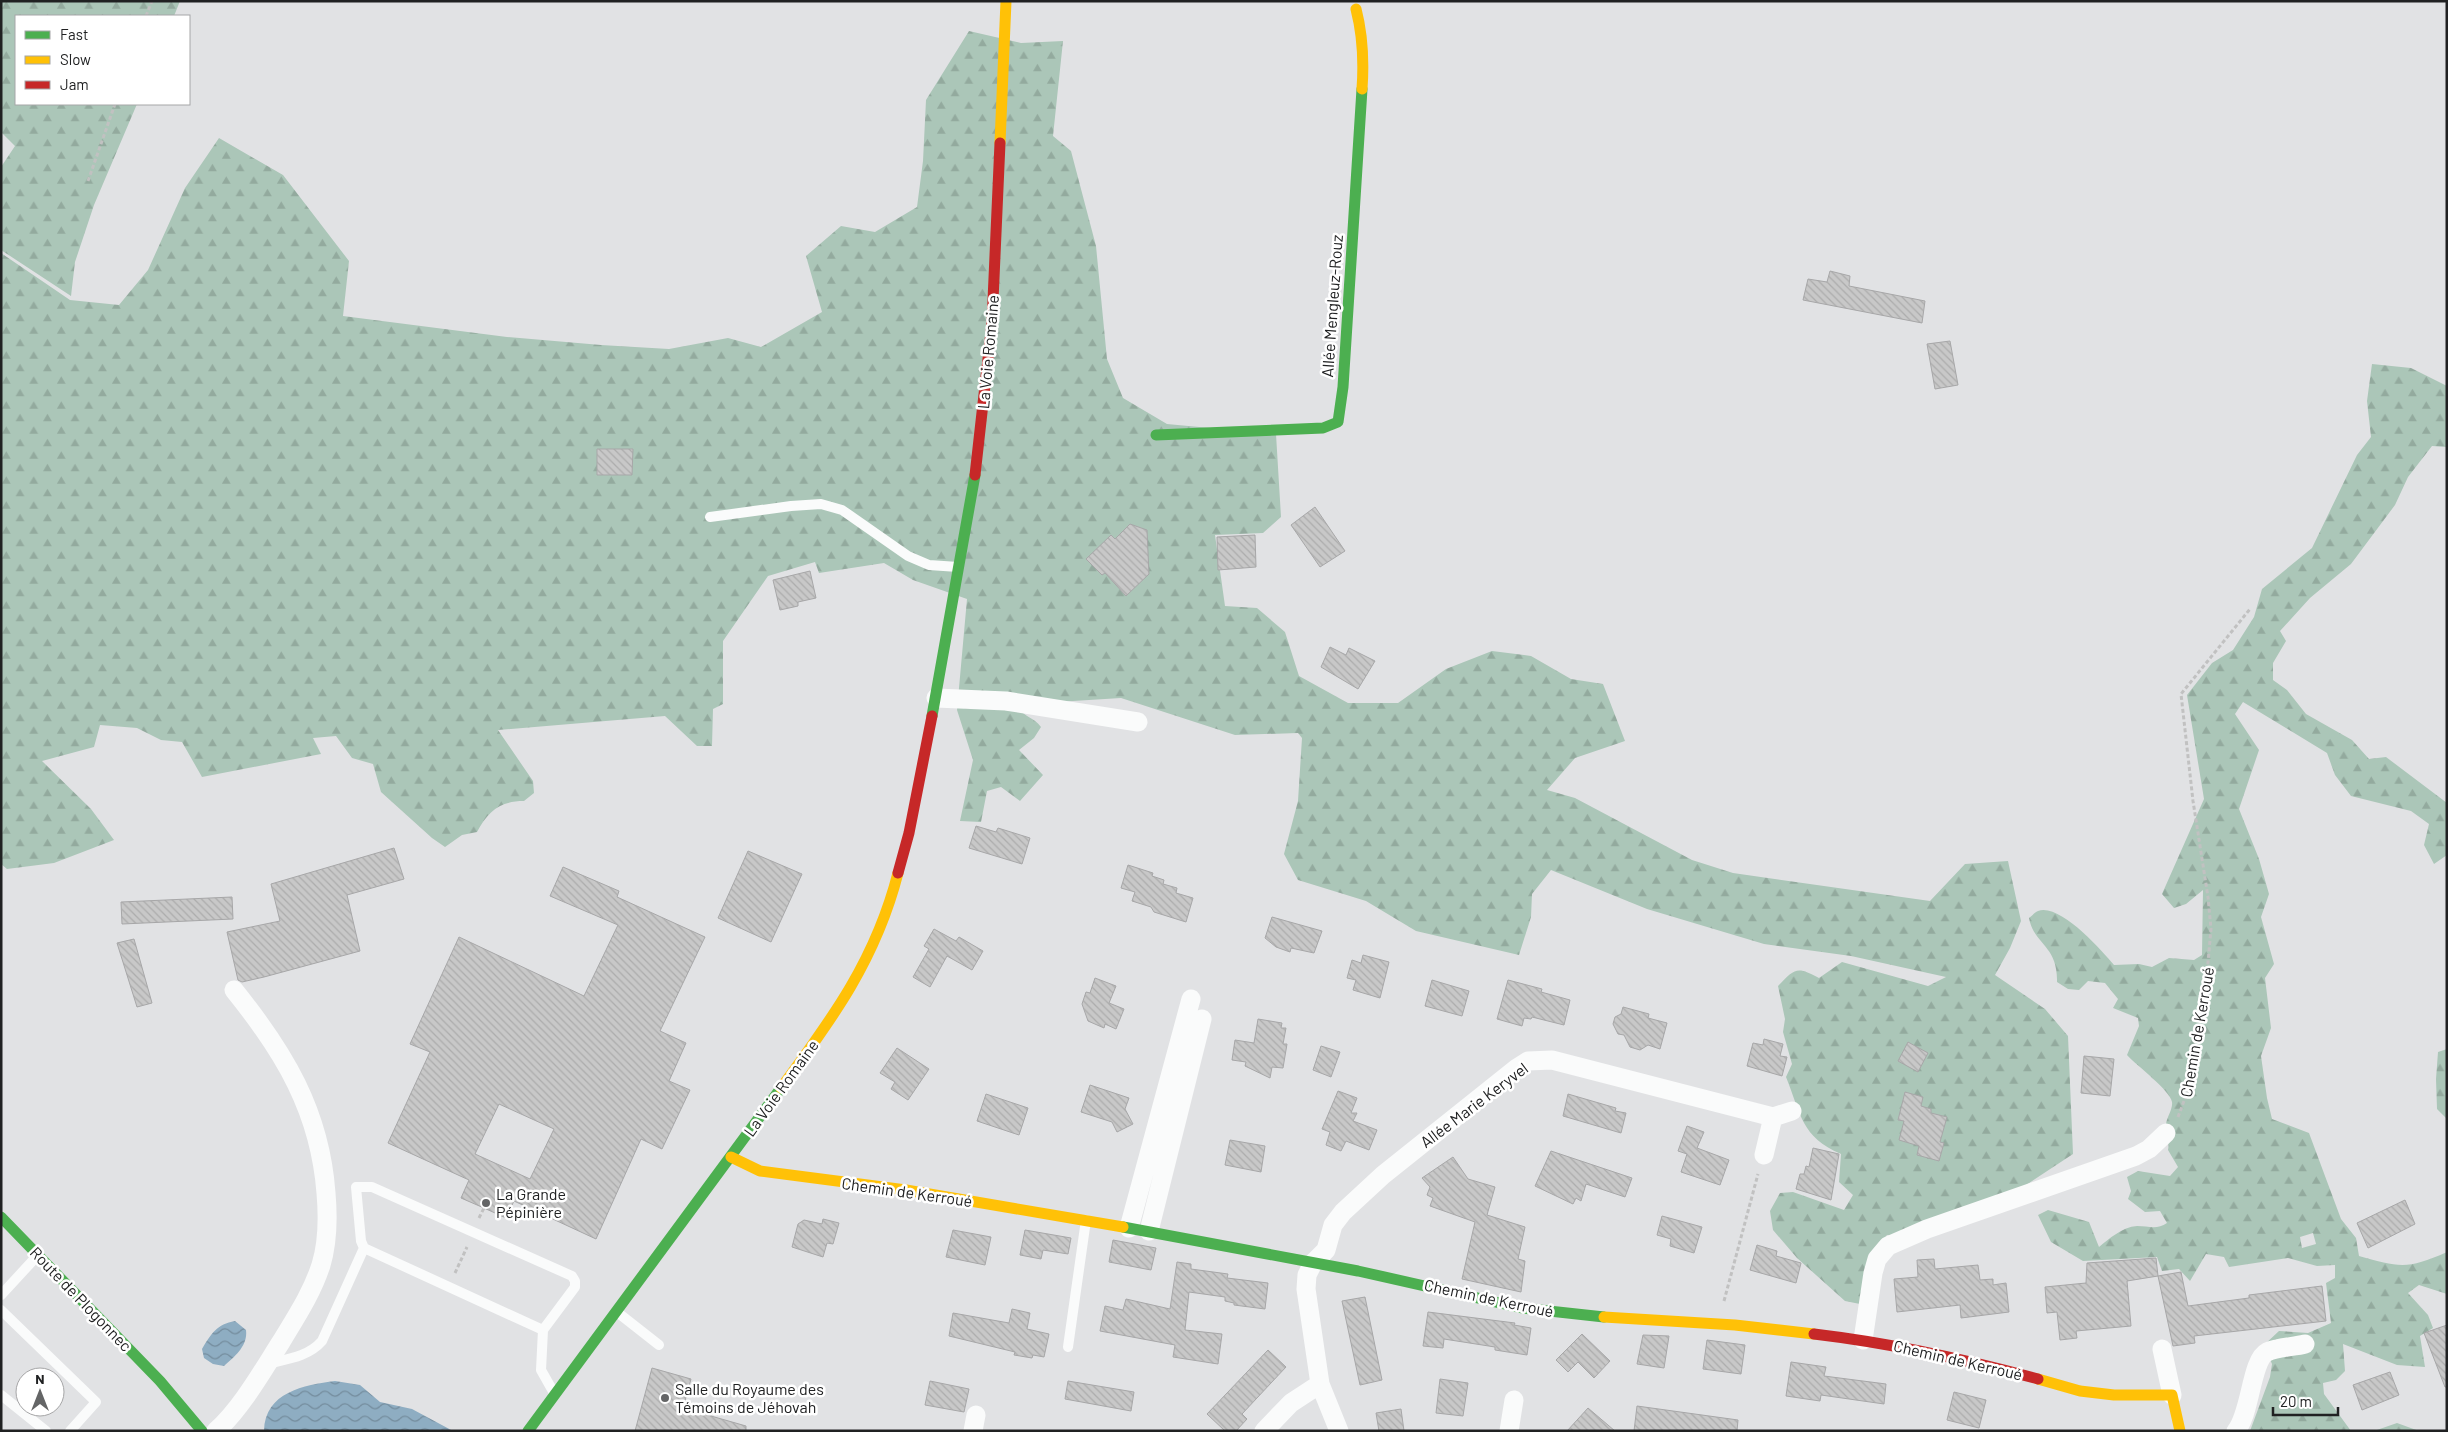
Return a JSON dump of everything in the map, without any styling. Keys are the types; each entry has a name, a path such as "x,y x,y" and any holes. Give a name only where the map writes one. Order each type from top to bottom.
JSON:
{"street":[{"name":"La Voie Romaine","path":"528,1431 831,1021 861,972 874,944 895,886 909,833 936,698 978,455 992,322 1006,1"},
{"name":"Allée Mengleuz-Rouz","path":"1156,435 1323,428 1338,422 1343,387 1364,58 1362,31 1356,9"},
{"path":"936,698 987,699 1138,722"},
{"name":"Route de Plogonnec","path":"1,1217 160,1381 215,1428 266,1364 306,1300 324,1253 328,1209 318,1134 302,1091 264,1027 234,990"},
{"path":"1129,1228 1191,999"},
{"path":"1149,1231 1202,1019"},
{"name":"Allée Marie Keryvel","path":"1313,1263 1326,1250 1336,1220 1364,1191 1528,1061 1540,1059 1564,1062 1773,1117"},
{"path":"1761,1164 1773,1117 1792,1111"},
{"path":"1863,1340 1873,1273 1877,1259 1888,1246 1945,1222 2136,1156 2150,1149 2166,1133"},
{"name":"Chemin de Kerroué","path":"731,1157 741,1164 760,1172 906,1190 1149,1231 1398,1278 1522,1308 1600,1317 1735,1325 1863,1340 1969,1360 2080,1391 2114,1396 2172,1395"},
{"path":"1313,1263 1306,1281 1320,1384 1339,1431"},
{"path":"2236,1431 2244,1418 2259,1360 2266,1353 2305,1344"},
{"path":"2162,1349 2180,1431"},
{"name":"Route de Plogonnec","path":"160,1381 201,1411"},
{"path":"1264,1431 1292,1403 1320,1384"},
{"path":"1509,1431 1514,1400"}],"lane":[{"path":"710,517 791,506 821,504 842,510 908,556 930,565 959,567"},
{"path":"543,1330 364,1248 361,1241 356,1187 372,1187 572,1276 575,1281 574,1287 543,1330 541,1370 555,1395"},
{"path":"1068,1347 1086,1220"},
{"path":"266,1364 306,1354 314,1350 322,1341 364,1248"},
{"path":"1,1294 39,1255"},
{"path":"1,1310 96,1402 70,1431"},
{"path":"616,1311 659,1345"},
{"path":"1,1396 46,1431"}],"path":[{"path":"146,15 152,1"},
{"path":"88,181 115,105"},
{"name":"Chemin de Kerroué","path":"2166,1133 2181,1114 2187,1093 2206,984 2211,929 2181,694 2250,609"},
{"path":"1722,1305 1761,1164"}],"green space":[{"path":"1,1 180,1 174,15 15,15 15,105 137,105 94,205 75,262 71,296 1,250 1,167 15,146 1,132"},
{"path":"969,31 1021,43 1063,41 1053,136 1071,151 1096,246 1107,359 1123,398 1167,424 1276,434 1281,517 1263,533 1215,535 1225,606 1257,608 1285,632 1299,676 1348,703 1398,703 1446,669 1492,651 1531,656 1571,679 1603,684 1625,741 1575,758 1547,790 1575,798 1692,860 1733,873 1930,901 1965,864 2008,861 2021,921 2010,948 1995,975 2045,1009 2068,1036 2073,1154 2017,1191 1900,1236 1887,1235 1871,1255 1860,1304 1845,1301 1797,1258 1773,1230 1770,1211 1780,1193 1793,1192 1844,1210 1853,1195 1839,1182 1841,1154 1818,1140 1810,1132 1799,1113 1786,1077 1792,1064 1783,1032 1785,1019 1778,986 1793,972 1806,972 1819,978 1842,962 1928,986 1946,977 1851,956 1764,944 1647,909 1551,870 1532,894 1531,917 1519,955 1416,931 1366,901 1298,880 1284,854 1298,801 1302,738 1298,733 1235,735 1121,698 1057,702 1019,708 1041,727 1034,738 1019,750 1043,775 1020,801 1001,787 987,791 981,822 960,821 973,760 957,710 967,599 913,580 884,563 819,573 815,562 768,576 723,641 723,704 713,709 712,746 697,746 665,716 498,730 533,781 534,793 524,801 501,805 490,813 477,832 462,835 445,847 432,838 381,792 373,764 352,758 336,736 313,738 321,754 202,777 182,742 161,740 137,728 100,725 94,747 42,761 91,809 114,840 54,863 7,869 1,864 1,253 70,300 119,305 148,270 185,188 219,138 283,175 349,261 343,316 507,337 601,345 669,349 728,338 761,347 822,312 806,256 841,226 875,232 917,207 923,161 926,100"},
{"path":"2372,364 2411,368 2447,386 2447,447 2432,446 2408,477 2395,505 2351,564 2310,598 2280,631 2286,641 2273,663 2273,680 2287,690 2306,714 2352,740 2369,759 2386,757 2447,803 2447,855 2434,864 2424,845 2429,824 2411,811 2351,796 2335,775 2327,753 2243,702 2235,714 2259,750 2239,809 2259,859 2269,894 2261,917 2274,964 2265,978 2271,1028 2261,1056 2272,1119 2309,1133 2341,1219 2356,1238 2359,1256 2384,1263 2403,1265 2422,1262 2447,1252 2447,1294 2419,1285 2408,1293 2428,1315 2433,1328 2420,1336 2425,1367 2397,1365 2343,1344 2345,1371 2336,1380 2323,1383 2324,1394 2351,1431 2250,1431 2270,1377 2272,1364 2264,1345 2279,1331 2308,1333 2331,1323 2326,1283 2335,1278 2335,1265 2317,1266 2288,1258 2229,1267 2224,1257 2206,1254 2190,1281 2179,1269 2162,1271 2157,1257 2083,1261 2051,1242 2038,1215 2048,1210 2089,1222 2099,1247 2116,1234 2131,1227 2156,1227 2167,1223 2160,1211 2145,1212 2128,1199 2131,1191 2127,1177 2138,1171 2170,1176 2178,1167 2168,1150 2166,1124 2172,1105 2170,1097 2160,1085 2127,1055 2139,1026 2138,1018 2113,1008 2118,999 2105,983 2088,981 2079,990 2068,989 2057,982 2054,960 2036,934 2029,918 2038,911 2047,910 2057,914 2079,929 2114,965 2139,964 2152,967 2169,958 2194,960 2202,955 2203,890 2186,904 2174,908 2162,894 2204,799 2187,695 2212,663 2233,650 2254,617 2262,589 2312,548 2357,455 2371,437 2367,401","holes":["2313,1233 2316,1244 2302,1248 2300,1237"]},
{"path":"2447,1049 2447,1119 2437,1109 2436,1079 2438,1052"},
{"path":"2397,1423 2419,1431 2374,1431"}],"water":[{"path":"235,1321 246,1330 243,1346 224,1366 213,1364 204,1358 202,1349 215,1330 229,1322"},
{"path":"335,1381 360,1385 380,1402 412,1409 453,1431 264,1431 266,1418 271,1407 279,1399 299,1388"}],"building":[{"path":"1830,271 1850,276 1849,286 1925,301 1922,323 1803,300 1808,279 1827,282"},
{"path":"1950,341 1958,385 1935,389 1927,344"},
{"path":"597,449 633,449 632,475 597,475"},
{"path":"1315,507 1345,551 1320,567 1291,525"},
{"path":"1130,524 1147,530 1149,574 1126,596 1105,573 1102,575 1086,559 1111,535 1115,539"},
{"path":"1255,535 1256,567 1218,570 1217,537"},
{"path":"810,571 816,598 798,602 798,606 780,610 773,580"},
{"path":"1330,647 1346,655 1349,648 1375,661 1358,689 1321,667"},
{"path":"976,826 996,832 998,828 1030,838 1022,864 969,848"},
{"path":"394,848 404,879 347,895 360,951 264,977 242,982 238,980 227,932 280,921 271,884"},
{"path":"748,851 802,874 771,942 718,918"},
{"path":"1128,865 1153,873 1152,876 1164,880 1163,884 1177,888 1176,893 1193,898 1186,922 1154,912 1151,907 1132,901 1135,892 1121,888"},
{"path":"563,867 619,891 617,897 705,937 660,1031 686,1043 669,1081 690,1090 662,1149 641,1139 596,1239 514,1201 506,1218 461,1198 469,1180 388,1143 430,1052 410,1044 459,937 584,996 618,925 550,896","holes":["499,1104 554,1129 530,1179 475,1154"]},
{"path":"232,897 233,919 122,924 121,902"},
{"path":"1272,917 1322,931 1314,953 1291,948 1290,952 1276,947 1265,938"},
{"path":"934,929 956,941 959,937 983,951 972,970 947,956 930,987 913,977 929,949 924,946"},
{"path":"134,939 152,1003 137,1007 117,943"},
{"path":"1363,955 1389,962 1380,998 1353,990 1356,980 1347,978 1352,960 1361,963"},
{"path":"1095,978 1116,986 1109,1003 1124,1009 1116,1029 1105,1024 1104,1028 1088,1021 1082,1004 1086,992 1090,993"},
{"path":"1432,980 1469,991 1462,1016 1425,1006"},
{"path":"1508,980 1542,989 1541,992 1570,1000 1564,1025 1532,1017 1531,1019 1524,1018 1522,1026 1497,1019"},
{"path":"1623,1007 1649,1014 1648,1018 1667,1023 1660,1049 1648,1045 1640,1050 1630,1047 1624,1035 1618,1034 1613,1024 1615,1017 1621,1014"},
{"path":"1258,1019 1282,1023 1281,1028 1286,1028 1283,1044 1287,1044 1283,1068 1272,1067 1270,1078 1245,1066 1246,1062 1232,1060 1235,1040 1254,1043"},
{"path":"1764,1039 1783,1044 1780,1056 1787,1057 1782,1076 1747,1066 1753,1043 1763,1045"},
{"path":"1908,1042 1928,1053 1918,1072 1898,1061"},
{"path":"1321,1046 1340,1052 1331,1077 1313,1070"},
{"path":"897,1048 929,1069 908,1100 891,1089 895,1082 880,1073"},
{"path":"2084,1056 2114,1059 2110,1096 2081,1093"},
{"path":"1090,1085 1129,1098 1125,1109 1133,1124 1117,1132 1112,1122 1081,1112"},
{"path":"1338,1091 1357,1098 1351,1113 1357,1113 1353,1121 1377,1130 1369,1150 1346,1141 1341,1151 1326,1145 1330,1132 1322,1129"},
{"path":"1905,1092 1923,1097 1921,1106 1931,1109 1931,1113 1947,1117 1940,1142 1944,1143 1939,1161 1917,1155 1919,1146 1899,1140 1904,1121 1898,1120"},
{"path":"986,1094 1028,1108 1019,1135 977,1121"},
{"path":"1568,1094 1616,1108 1615,1111 1626,1113 1621,1133 1563,1116"},
{"path":"1687,1126 1704,1132 1697,1148 1729,1160 1720,1185 1681,1172 1687,1154 1678,1151"},
{"path":"1230,1140 1265,1146 1261,1172 1225,1165"},
{"path":"1813,1148 1839,1154 1831,1200 1796,1189 1800,1174 1804,1174 1806,1166 1809,1167"},
{"path":"1551,1151 1632,1178 1625,1197 1586,1184 1581,1201 1576,1198 1573,1204 1535,1186"},
{"path":"1453,1157 1468,1179 1495,1187 1487,1215 1525,1227 1518,1259 1525,1261 1521,1292 1462,1279 1475,1222 1430,1206 1433,1198 1427,1195 1430,1187 1422,1178"},
{"path":"2405,1200 2415,1224 2368,1248 2357,1223"},
{"path":"1662,1216 1702,1227 1694,1253 1670,1246 1671,1239 1657,1235"},
{"path":"823,1219 839,1223 833,1244 827,1243 823,1257 792,1247 798,1224 804,1220 822,1224"},
{"path":"953,1230 991,1237 985,1265 946,1257"},
{"path":"1025,1230 1071,1238 1068,1254 1043,1250 1041,1259 1020,1255"},
{"path":"1113,1240 1156,1248 1151,1270 1109,1262"},
{"path":"1757,1245 1777,1251 1776,1256 1801,1263 1796,1283 1750,1270"},
{"path":"2156,1258 2158,1276 2127,1281 2131,1326 2076,1331 2077,1338 2060,1340 2057,1312 2047,1313 2045,1287 2086,1283 2087,1263"},
{"path":"1934,1259 1935,1269 1978,1265 1980,1280 1993,1279 1993,1285 2006,1283 2009,1312 1961,1318 1960,1305 1897,1312 1894,1279 1918,1277 1917,1260"},
{"path":"1177,1262 1191,1264 1191,1269 1228,1274 1227,1278 1268,1283 1265,1309 1234,1305 1234,1303 1225,1301 1225,1297 1189,1292 1185,1330 1222,1334 1218,1364 1173,1357 1175,1345 1100,1331 1105,1306 1123,1310 1126,1299 1170,1309"},
{"path":"2181,1272 2188,1306 2249,1298 2249,1295 2322,1286 2326,1321 2194,1336 2195,1343 2173,1346 2158,1276"},
{"path":"1365,1297 1382,1380 1360,1385 1342,1301"},
{"path":"1012,1309 1030,1313 1027,1329 1049,1334 1044,1357 1033,1355 1032,1358 1014,1355 1015,1352 949,1336 953,1313 1009,1323"},
{"path":"1428,1312 1515,1323 1514,1325 1531,1328 1527,1355 1495,1350 1495,1347 1444,1339 1443,1348 1423,1346"},
{"path":"2447,1325 2447,1387 2445,1387 2424,1333"},
{"path":"1582,1334 1610,1361 1594,1378 1578,1362 1568,1372 1556,1360"},
{"path":"1643,1335 1669,1336 1664,1368 1637,1364"},
{"path":"1707,1340 1745,1345 1741,1374 1703,1369"},
{"path":"1268,1350 1286,1367 1242,1414 1247,1419 1236,1431 1225,1431 1207,1414"},
{"path":"1791,1362 1826,1367 1824,1376 1886,1384 1884,1404 1821,1395 1820,1401 1786,1396"},
{"name":"Salle du Royaume des Témoins de Jéhovah","path":"652,1368 691,1379 683,1408 746,1426 746,1431 635,1431"},
{"path":"2390,1372 2399,1395 2362,1410 2353,1385"},
{"path":"1440,1379 1468,1383 1463,1416 1436,1413"},
{"path":"930,1381 969,1389 964,1412 925,1405"},
{"path":"1068,1381 1134,1392 1131,1411 1065,1399"},
{"path":"1954,1392 1986,1400 1979,1428 1947,1420"},
{"path":"1637,1406 1738,1420 1737,1431 1634,1431"},
{"path":"1588,1408 1615,1431 1567,1431"},
{"path":"1401,1409 1404,1431 1379,1431 1376,1413"}],"traffic: fast":[{"path":"1156,435 1323,428 1338,422 1343,387 1362,89"},
{"path":"932,716 975,475"},
{"path":"528,1431 781,1088"},
{"path":"1,1217 160,1381 202,1431"},
{"path":"1123,1227 1358,1271 1522,1308 1604,1317"}],"traffic: slow":[{"path":"1000,143 1006,1"},
{"path":"1356,9 1362,49 1362,89"},
{"path":"781,1088 818,1037 851,986 878,933 898,873"},
{"path":"731,1157 760,1171 906,1190 1123,1227"},
{"path":"1604,1317 1735,1325 1814,1334"},
{"path":"2038,1379 2080,1391 2114,1395 2172,1395 2180,1431"}],"traffic: jam":[{"path":"975,475 992,323 1000,143"},
{"path":"898,873 909,833 932,716"},
{"path":"1814,1334 1927,1352 2038,1379"}],"place":[{"name":"La Grande Pépinière","path":"486,1203"},
{"name":"Salle du Royaume des Témoins de Jéhovah","path":"665,1398"}]}
